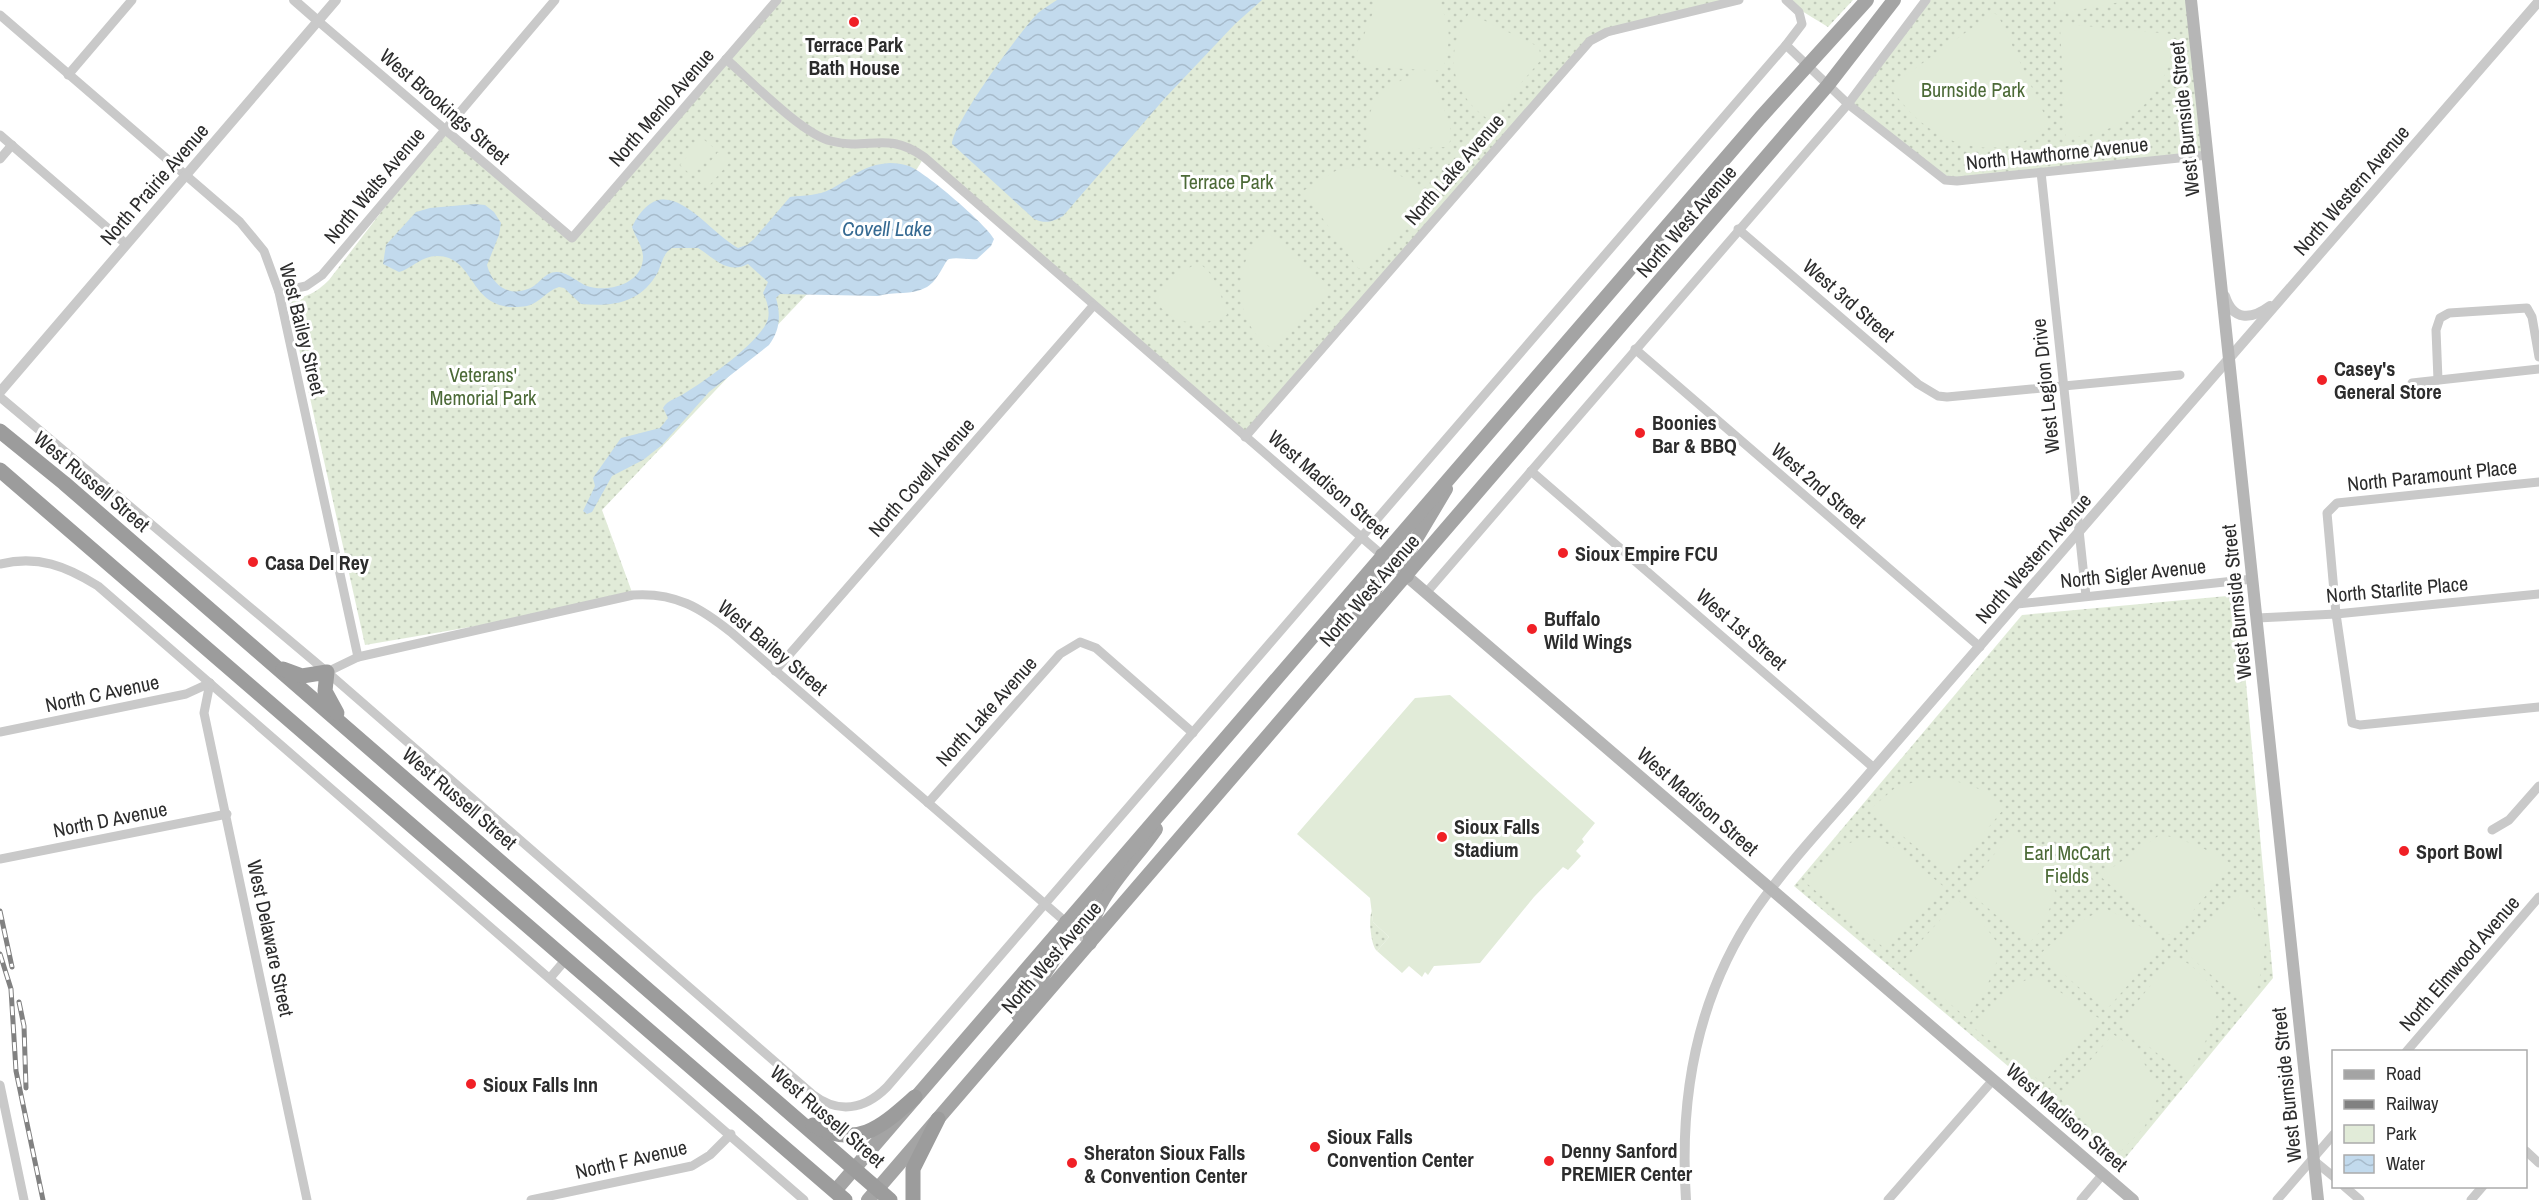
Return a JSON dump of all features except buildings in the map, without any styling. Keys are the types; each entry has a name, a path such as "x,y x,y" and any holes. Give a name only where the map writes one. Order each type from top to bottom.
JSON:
{"highway":[{"name":"West Russell Street","path":"0,431 268,659 855,1168 873,1194 890,1200"},
{"path":"0,470 840,1196"},
{"path":"268,659 285,670 302,675 327,672 324,692 327,699 368,746"},
{"path":"763,1088 813,1125 838,1135 866,1134 875,1130 915,1097"},
{"path":"913,1200 913,1169 938,1119"}],"main road":[{"name":"North West Avenue","path":"840,1196 855,1168 1065,922 1806,66 1868,0"},
{"name":"North West Avenue","path":"873,1194 1828,85 1894,0"},
{"name":"West Burnside Street","path":"2191,0 2231,357 2318,1200"},
{"path":"1407,576 1409,551 1436,507 1452,474"},
{"path":"1333,662 1352,624 1380,579 1384,564 1382,555"},
{"name":"West Madison Street","path":"1382,555 2133,1200"},
{"path":"1090,944 1090,924 1098,908 1154,833 1177,793"},
{"path":"1011,1033 1011,1026 1062,947 1065,922"}],"street":[{"path":"68,75 132,0"},
{"name":"West Brookings Street","path":"294,0 572,238"},
{"name":"North Prairie Avenue","path":"0,392 336,0"},
{"name":"North Walts Avenue","path":"279,292 306,286 322,275 555,0"},
{"name":"North Menlo Avenue","path":"572,238 777,0"},
{"name":"North Lake Avenue","path":"1245,437 1590,41 1607,32 1739,0"},
{"path":"1786,0 1799,12 1802,24 1786,45 1806,66"},
{"path":"1426,593 1848,104 1926,0"},
{"name":"North Western Avenue","path":"1686,1200 1685,1115 1690,1069 1698,1038 1715,987 1734,946 1770,890 2539,1"},
{"name":"West Bailey Street","path":"0,15 254,236 264,251 279,292 358,657"},
{"name":"North West Avenue","path":"850,1108 870,1101 887,1088 1786,45"},
{"name":"West Madison Street","path":"726,59 819,137 842,143 884,141 911,148 1382,555"},
{"name":"North Hawthorne Avenue","path":"1806,66 1848,104 1945,180 2208,155"},
{"path":"0,135 126,244"},
{"path":"0,159 12,145"},
{"name":"West Legion Drive","path":"2041,172 2086,596"},
{"name":"West 3rd Street","path":"1738,229 1918,384 1938,396 2063,385"},
{"path":"2223,290 2232,309 2245,317 2256,315 2287,293"},
{"name":"North Covell Avenue","path":"775,671 1093,306"},
{"path":"2438,380 2436,330 2440,318 2449,313 2527,308 2532,317 2539,357"},
{"name":"West 2nd Street","path":"1635,349 1980,647"},
{"path":"2412,383 2539,369"},
{"path":"2063,385 2180,375"},
{"name":"West Russell Street","path":"0,397 297,646 812,1094 830,1105 850,1108"},
{"name":"West 1st Street","path":"1531,471 1874,768"},
{"name":"North Paramount Place","path":"2336,614 2327,513 2330,507 2337,503 2539,482"},
{"path":"0,564 21,559 46,561 71,569 98,586 731,1134 804,1200"},
{"name":"North Sigler Avenue","path":"2017,604 2253,579"},
{"name":"West Bailey Street","path":"327,672 358,657 633,595 653,594 674,597 705,612 1090,944"},
{"name":"North Starlite Place","path":"2257,618 2336,614 2539,594"},
{"path":"2336,614 2352,723 2360,725 2539,706"},
{"name":"North Lake Avenue","path":"928,803 1060,654 1073,644 1080,642 1096,648 1193,733"},
{"name":"North C Avenue","path":"0,732 186,694 210,683"},
{"name":"West Delaware Street","path":"210,683 204,713 307,1200"},
{"path":"2492,830 2509,820 2539,786"},
{"name":"North D Avenue","path":"0,859 227,814"},
{"name":"North Elmwood Avenue","path":"2410,1050 2539,897"},
{"path":"550,978 567,958"},
{"path":"1888,1200 1993,1080"},
{"path":"0,1084 3,1114 24,1200"},
{"name":"North F Avenue","path":"531,1200 556,1198 692,1166 710,1155 731,1134"},
{"path":"2277,1200 2332,1136"},
{"path":"2527,1152 2539,1163"},
{"path":"2312,1159 2332,1175"},
{"path":"2081,1200 2103,1174"},
{"path":"2346,1188 2360,1200"},
{"path":"2471,1200 2481,1188"}],"green space":[{"path":"777,0 1739,0 1590,41 1245,437 923,159 901,195 602,510 633,595 553,613 365,645 288,299 310,294 329,280 445,129 572,238"},
{"path":"1378,0 1434,0 1445,15 1449,42 1443,70 1432,70 1453,137 1446,147 1369,151 1368,121 1372,108 1379,98 1400,81 1427,70 1363,67 1356,55"},
{"path":"1784,0 1853,0 1828,27"},
{"name":"Burnside Park","path":"1926,0 2191,0 2208,155 1945,180 1848,104"},
{"path":"2055,0 2131,0 2063,13 2056,8"},
{"path":"1469,13 1539,47 1541,60 1489,120 1465,97 1455,71 1456,42"},
{"path":"1993,13 1998,15 2048,122 2038,133 2025,141 1994,148 1963,144 1928,128 1889,87"},
{"path":"2064,24 2172,34 2171,55 2165,75 2155,93 2141,108 2107,130 2066,137 2060,27"},
{"path":"702,138 714,148 691,175 680,165"},
{"path":"718,152 730,162 707,188 696,179"},
{"path":"1368,166 1400,176 1428,196 1368,269 1358,268 1303,191 1337,170"},
{"path":"1267,232 1327,284 1327,295 1270,347 1257,336 1248,322 1241,290 1242,274 1247,258 1255,244"},
{"path":"1197,263 1213,278 1227,315 1207,322 1187,322 1169,314 1154,299 1173,278"},
{"name":"Earl McCart Fields","path":"2238,595 2273,978 2122,1162 1794,886 2022,615"},
{"name":"Sioux Falls Stadium","path":"1450,695 1595,823 1576,851 1581,856 1568,870 1563,867 1534,897 1480,963 1434,966 1428,975 1425,972 1422,977 1409,966 1402,973 1377,951 1389,937 1373,922 1370,898 1297,834 1415,698"},
{"path":"1927,778 1967,784 1985,792 2001,804 2002,811 1952,872 1946,872 1870,809 1895,788"},
{"path":"2011,834 2027,843 2040,858 2056,894 2039,933 2029,943 1969,892 1969,885"},
{"path":"2161,834 2197,845 2232,864 2174,934 2166,935 2100,876"},
{"path":"1875,837 1900,851 1943,886 1889,946 1883,947 1805,882 1827,858 1844,846 1864,838"},
{"path":"2241,887 2260,920 2265,939 2260,976 2248,1007 2188,955 2187,947"},
{"path":"1958,900 1978,917 2002,949 1987,986 1967,1018 1906,967 1905,959"},
{"path":"2105,908 2155,934 2164,944 2108,1008 2103,1008 2040,954 2069,928"},
{"path":"1372,911 1373,922 1389,937 1377,951 1371,932"},
{"path":"2174,956 2189,964 2202,976 2213,989 2221,1005 2197,1061 2186,1077 2125,1027 2123,1020"},
{"path":"2038,977 2100,1019 2045,1081 2040,1081 1973,1027 2010,989 2028,979"},
{"path":"2113,1034 2135,1049 2161,1090 2144,1128 2121,1151 2062,1101 2061,1094"}],"water":[{"path":"1057,0 1262,0 1235,24 1165,98 1063,216 1046,222 1034,219 952,144 975,98 1003,57 1038,13"},
{"name":"Covell Lake","path":"890,163 909,166 941,188 989,232 994,239 991,246 977,259 949,259 931,284 915,292 878,296 780,294 776,298 779,311 777,328 769,345 709,392 662,445 643,460 612,476 592,512 587,514 583,511 595,486 593,478 621,438 660,428 668,418 663,408 667,403 718,370 744,349 764,328 769,312 763,293 768,282 748,264 740,267 727,266 698,248 672,248 665,255 651,282 635,297 625,301 604,305 581,304 564,288 559,287 527,306 508,307 493,302 483,295 460,265 450,259 431,257 399,272 383,264 386,245 416,212 430,208 475,204 485,205 494,212 501,223 499,235 487,265 497,283 507,290 528,289 553,272 566,274 595,288 614,287 631,280 641,266 643,253 632,227 644,209 657,200 670,200 684,206 738,248 754,239 790,197 826,191 858,172 872,166"}],"railway":[{"path":"0,911 12,967"},
{"path":"0,954 11,989 16,1071 43,1200"},
{"path":"19,1002 24,1026 26,1088"}],"place":[{"name":"Terrace Park Bath House","path":"854,22"},
{"name":"Casey's General Store","path":"2322,380"},
{"name":"Boonies Bar & BBQ","path":"1640,433"},
{"name":"Sioux Empire FCU","path":"1563,553"},
{"name":"Casa Del Rey","path":"253,562"},
{"name":"Buffalo Wild Wings","path":"1532,629"},
{"name":"Sioux Falls Stadium","path":"1442,837"},
{"name":"Sport Bowl","path":"2404,851"},
{"name":"Sioux Falls Inn","path":"471,1084"},
{"name":"Sioux Falls Convention Center","path":"1315,1147"},
{"name":"Denny Sanford PREMIER Center","path":"1549,1161"},
{"name":"Sheraton Sioux Falls & Convention Center","path":"1072,1163"}],"park label":[{"name":"Terrace Park","path":"1227,181"},
{"name":"Veterans' Memorial Park","path":"483,386"}]}
